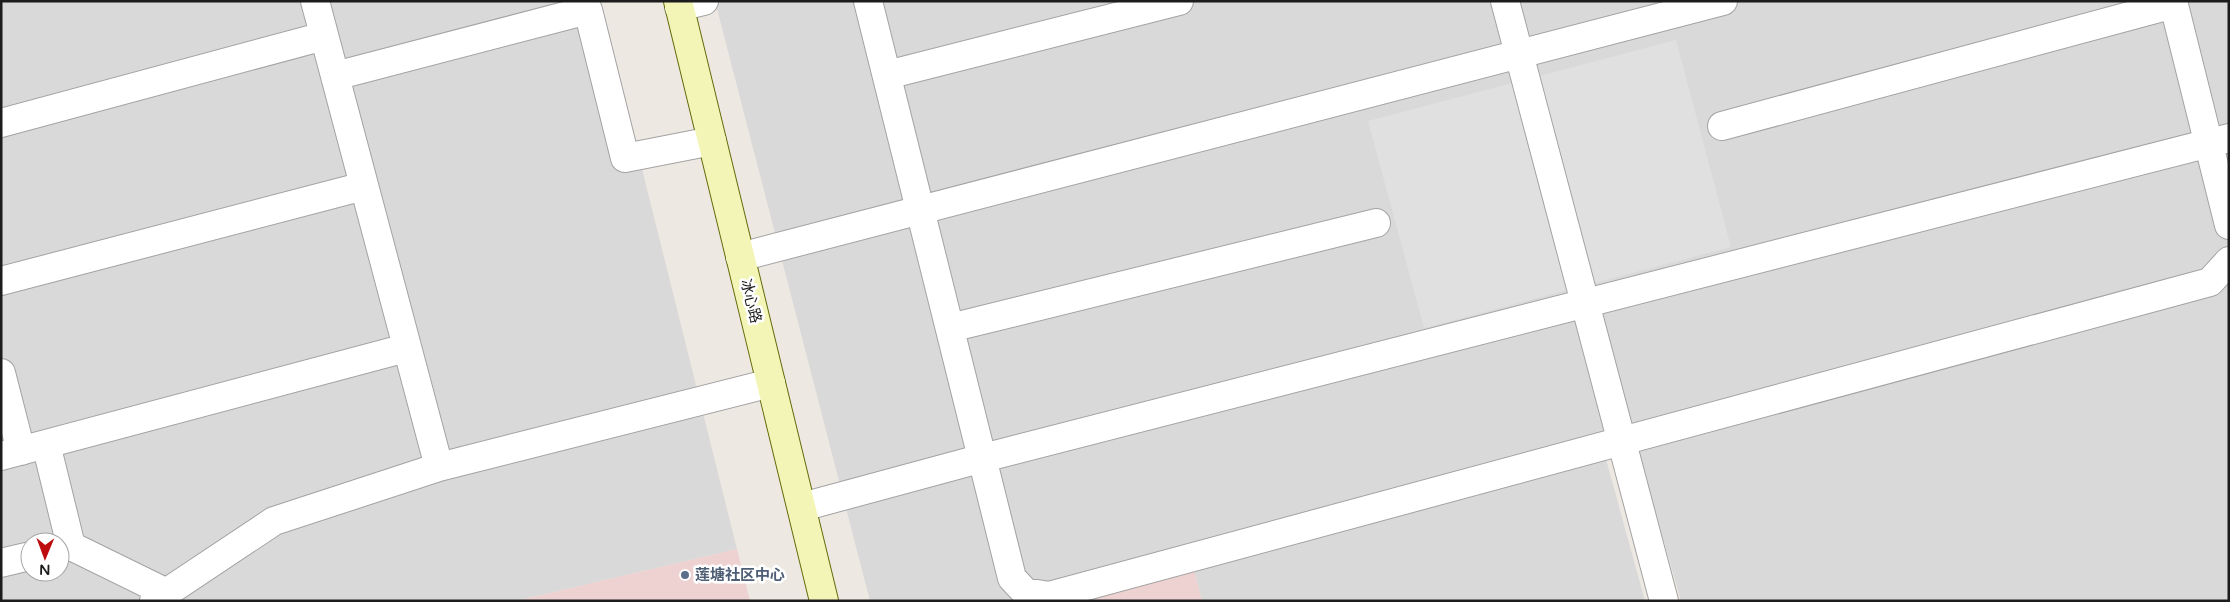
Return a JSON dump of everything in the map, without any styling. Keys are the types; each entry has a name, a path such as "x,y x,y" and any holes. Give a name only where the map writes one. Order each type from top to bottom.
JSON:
{"street":[{"path":"315,1 439,467"},
{"path":"868,1 1012,578 1025,592 1049,596 2210,282 2229,261"},
{"path":"887,75 1179,1"},
{"path":"1505,1 1664,601"},
{"path":"740,257 1723,1"},
{"path":"1722,126 2173,2 2219,141 2229,224"},
{"name":"冰心路","path":"687,3 712,141 824,601"},
{"path":"334,76 588,10 626,158 712,141"},
{"path":"1,123 324,36"},
{"path":"802,508 983,458 2219,141"},
{"path":"1,281 364,186"},
{"path":"950,328 1376,223"},
{"path":"23,450 406,348"},
{"path":"1,373 23,450 59,532"},
{"path":"70,550 160,597 274,521 439,467 771,383"},
{"path":"1,563 20,558"}],"shaded area":[{"path":"1,1 600,1 737,549 516,601 1,601"},
{"path":"715,1 2229,1 2229,601 1681,601 1633,433 1601,441 1645,601 1202,601 1190,555 1021,601 870,601"},
{"path":"1676,40 1731,247 1424,328 1368,121"},
{"name":"莲塘社区中心","path":"737,549 750,601 516,601"},
{"path":"1190,554 1202,601 1021,601"}],"place":[{"name":"莲塘社区中心","path":"685,575"}]}
